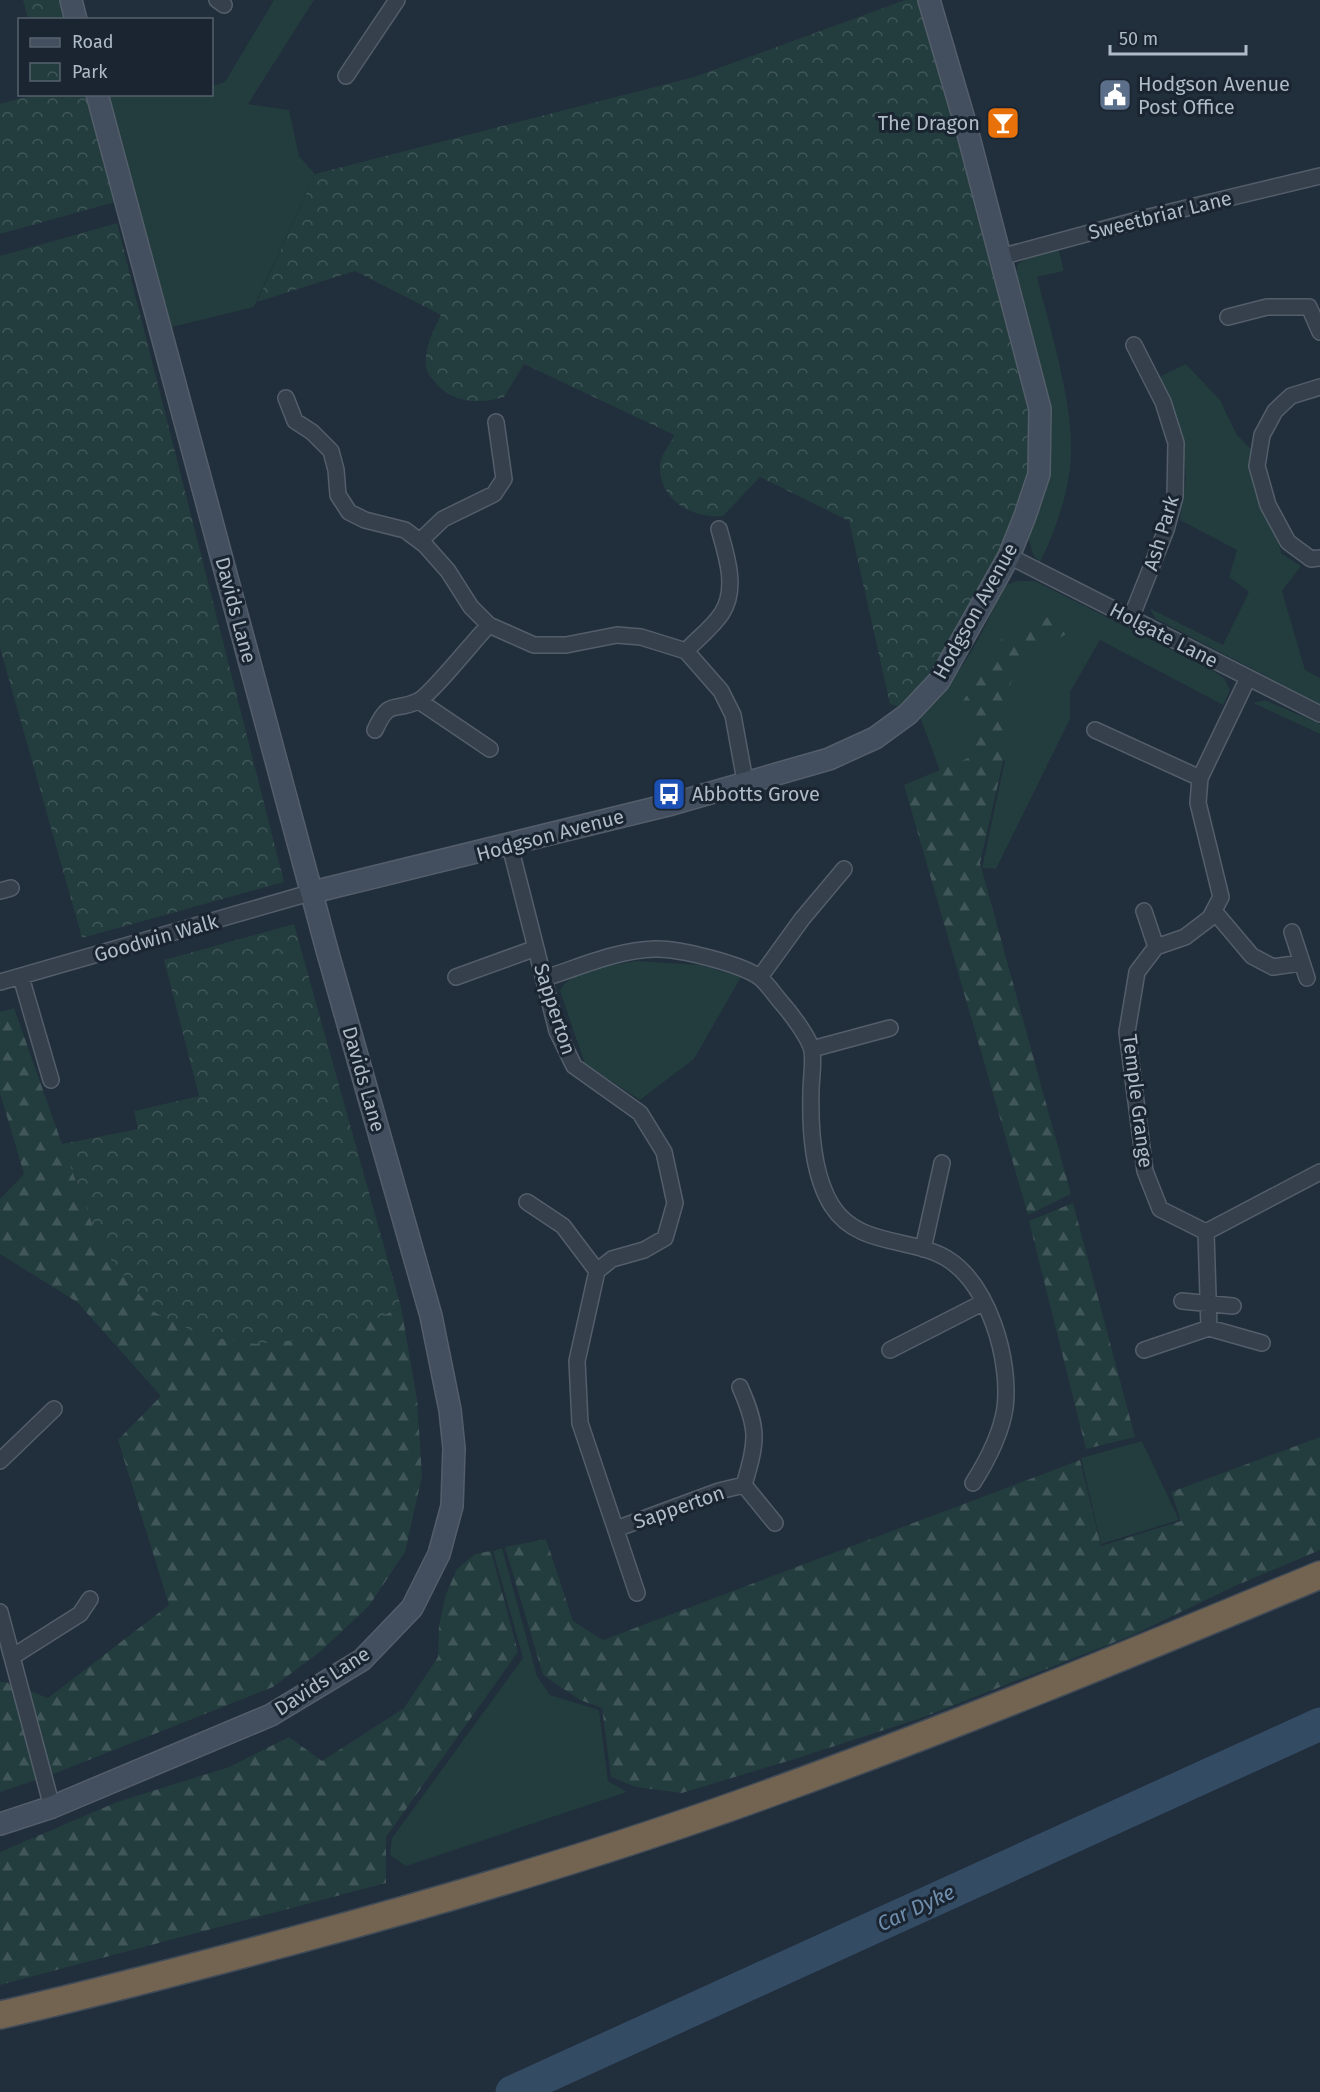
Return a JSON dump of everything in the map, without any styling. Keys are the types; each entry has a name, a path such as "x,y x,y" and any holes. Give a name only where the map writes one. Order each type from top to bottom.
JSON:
{"highway":[{"path":"0,2015 91,1995 396,1913 593,1854 890,1749 1056,1685 1320,1575"}],"street":[{"path":"70,0 75,18"},
{"path":"346,76 397,0"},
{"name":"Hodgson Avenue","path":"313,892 510,846 672,804 829,759 875,738 908,714 939,681 1009,556 1039,474 1040,409 929,0"},
{"name":"Davids Lane","path":"0,1824 52,1807 271,1715 345,1671 362,1659 411,1608 439,1554 452,1506 454,1448 450,1410 431,1316 313,892 98,96"},
{"name":"Sweetbriar Lane","path":"1000,257 1145,218 1320,176"},
{"path":"1228,317 1267,307 1309,307 1320,332"},
{"name":"Ash Park","path":"1131,618 1169,519 1174,497 1176,443 1163,402 1134,345"},
{"path":"1320,387 1291,396 1275,411 1262,435 1257,466 1268,505 1288,542 1311,560 1320,558"},
{"path":"286,398 296,421 312,432 331,451 338,495 349,512 405,530 420,541 448,571 471,607 489,625 534,645 566,645 617,635 641,637 686,651 721,691 733,715 745,782"},
{"path":"420,541 443,519 494,494 504,479 496,422"},
{"path":"686,651 723,612 729,593 729,565 720,529"},
{"name":"Holgate Lane","path":"1009,556 1320,714"},
{"path":"375,730 382,714 397,706 419,701 489,625"},
{"path":"1144,911 1156,946 1185,938 1210,918 1221,897 1212,852 1198,803 1200,778 1248,678"},
{"path":"419,701 490,749"},
{"path":"1095,730 1200,778"},
{"name":"Sapperton","path":"510,846 557,1031 574,1066 640,1113 664,1152 675,1203 665,1238 644,1250 612,1258 597,1271 577,1360 580,1423 637,1593"},
{"path":"760,977 802,919 844,869"},
{"name":"Goodwin Walk","path":"0,982 313,892"},
{"path":"1214,911 1252,956 1273,967 1301,963"},
{"path":"1292,932 1307,978"},
{"name":"Temple Grange","path":"1156,946 1137,972 1127,1032 1145,1172 1160,1209 1206,1232"},
{"name":"Sapperton","path":"456,977 536,948"},
{"path":"545,978 620,954 656,949 703,956 760,977 789,1011 812,1049 811,1118 818,1169 833,1207 865,1233 944,1257 960,1269 984,1302 998,1335 1004,1374 1005,1408 995,1440 973,1483"},
{"path":"21,977 51,1080"},
{"path":"812,1049 890,1028"},
{"path":"923,1250 942,1163"},
{"path":"1209,1328 1206,1303 1206,1232 1320,1172"},
{"path":"527,1202 563,1226 597,1271"},
{"path":"1182,1301 1233,1305"},
{"path":"890,1350 984,1302"},
{"path":"1144,1350 1209,1328 1262,1343"},
{"name":"Sapperton","path":"740,1387 753,1417 756,1447 744,1485"},
{"path":"0,1461 54,1409"},
{"name":"Sapperton","path":"616,1529 718,1491 744,1485"},
{"name":"Sapperton","path":"744,1485 775,1523"},
{"path":"12,1657 80,1614 90,1599"},
{"path":"0,1612 52,1807"}],"green space":[{"path":"23,0 61,0 66,18 28,18"},
{"path":"274,0 314,0 248,104 289,110 299,156 315,174 254,307 172,327 108,96 213,96 213,86 225,82"},
{"path":"905,0 922,0 1032,413 1031,475 1000,552 930,680 905,709 890,704 849,521 760,477 723,516 699,514 688,510 671,497 664,487 661,476 661,460 674,435 524,364 504,397 484,401 456,398 440,388 426,368 427,347 441,315 355,271 257,302 315,174 694,77"},
{"path":"28,96 86,96 115,202 0,234 0,104"},
{"path":"117,223 284,882 82,938 0,648 0,256"},
{"path":"1058,247 1064,271 1037,277 1065,391 1071,436 1071,457 1068,484 1061,511 1040,562 1033,555 1028,536 1014,284 1018,264 1032,254"},
{"path":"1186,364 1220,400 1237,435 1251,449 1251,467 1282,554 1301,566 1282,591 1305,670 1320,678 1320,704 1156,619 1149,608 1223,645 1249,592 1229,577 1237,550 1180,520 1186,478 1182,437 1157,378"},
{"path":"1016,581 1035,581 1212,670 1224,678 1230,690 1223,705 1100,640 1070,692 1070,719 996,869 982,868 1005,760 940,771 920,717 946,688 968,656 987,623 1002,587"},
{"path":"1043,615 1072,631 1020,659 1002,706 1005,753 980,863 1071,1194 1028,1215 904,785 973,756 974,724 960,706 1004,635"},
{"path":"1265,700 1320,724 1320,734 1253,703"},
{"path":"294,924 401,1307 356,1328 297,1340 256,1344 203,1336 154,1312 102,1249 62,1144 138,1129 134,1111 199,1096 164,960"},
{"path":"636,961 700,965 741,977 694,1059 640,1100 585,1064 560,991 572,978 582,973"},
{"path":"14,1008 102,1249 297,1340 356,1328 401,1307 417,1399 422,1476 405,1552 369,1606 321,1651 273,1687 51,1775 0,1792 0,1682 6,1682 48,1698 169,1605 118,1440 161,1396 77,1302 0,1254 0,1199 24,1174 0,1093 0,1012"},
{"path":"1073,1203 1135,1437 1086,1449 1029,1221"},
{"path":"1320,1437 1320,1550 1235,1586 1133,1635 924,1717 682,1793 636,1787 611,1777 602,1708 580,1700 543,1675 505,1547 546,1539 573,1621 603,1640 1080,1460 1101,1546 1181,1521 1171,1492"},
{"path":"1142,1441 1179,1520 1101,1544 1081,1458"},
{"path":"502,1548 537,1676 550,1695 599,1710 608,1781 627,1792 406,1866 390,1855 392,1838 523,1658 493,1551"},
{"path":"491,1551 518,1652 386,1837 386,1883 0,1985 0,1852 117,1802 229,1767 289,1737 322,1761 404,1708 438,1657 439,1625 446,1594 457,1569 475,1554"}],"waterway":[{"name":"Car Dyke","path":"512,2092 1320,1724"}],"place":[{"name":"Hodgson Avenue Post Office","path":"1115,95"},
{"name":"The Dragon","path":"1003,123"},
{"name":"Abbotts Grove","path":"669,794"}]}
